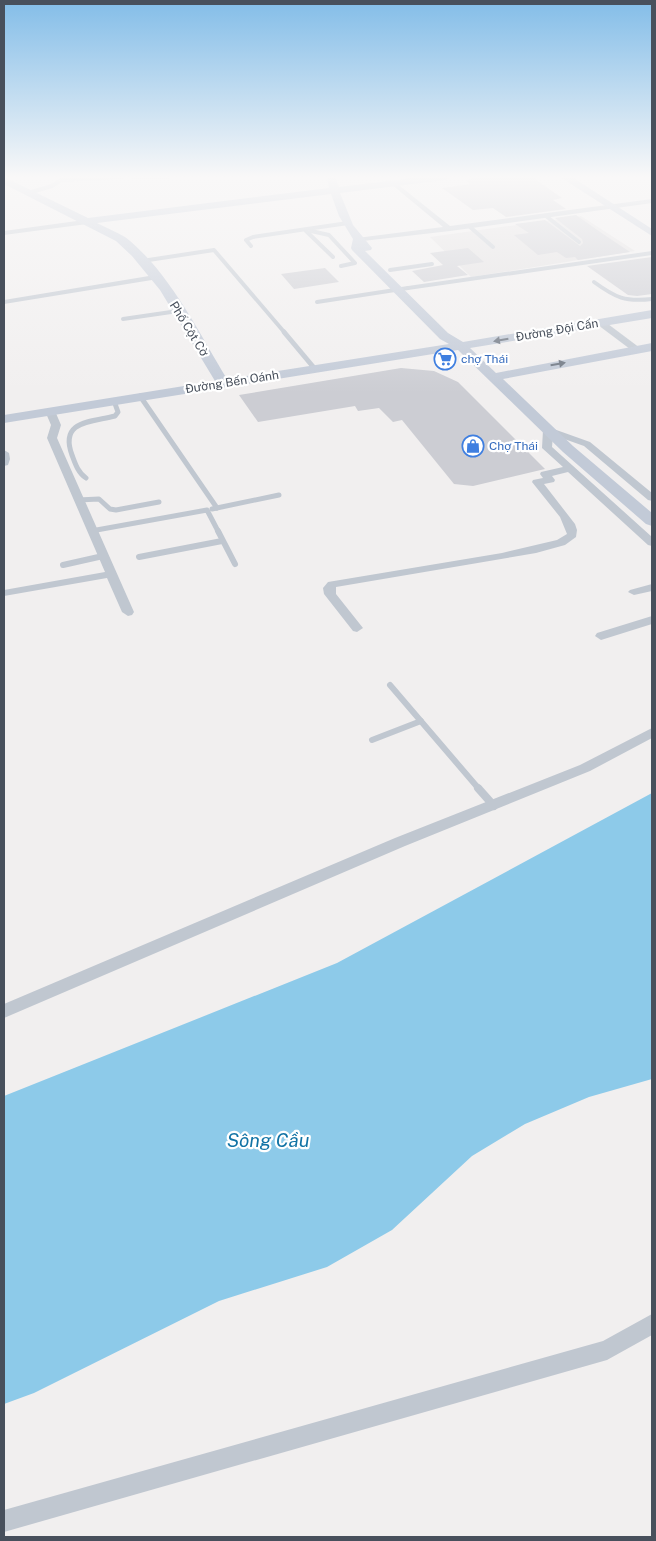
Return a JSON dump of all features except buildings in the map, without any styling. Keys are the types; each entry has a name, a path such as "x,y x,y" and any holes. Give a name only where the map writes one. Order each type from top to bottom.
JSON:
{"street":[{"name":"Phố Cột Cờ","path":"130,249 155,277 223,383"},
{"path":"357,249 403,289 652,252"},
{"path":"367,249 390,270 403,289 444,336 461,346 568,449 652,521"},
{"path":"4,302 155,277"},
{"name":"Đường Đội Cấn","path":"461,346 652,314"},
{"path":"601,323 637,350"},
{"name":"Đường Bến Oánh","path":"4,419 461,346"},
{"path":"493,376 652,347"},
{"path":"50,411 56,425 52,438 128,612"},
{"path":"548,430 547,448 652,543"},
{"path":"548,430 586,444 652,498"},
{"path":"4,453 4,463"},
{"path":"357,628 330,594 329,588 332,584 523,553 567,542 572,536 572,528 565,516 538,482 550,480 544,474 570,469"},
{"path":"4,593 111,574"},
{"path":"634,592 652,587"},
{"path":"601,636 652,620"},
{"path":"4,1011 400,842 585,768 652,732"},
{"path":"4,1521 607,1350 652,1324"}],"lane":[{"path":"324,249 333,258"},
{"path":"341,266 355,262 342,249"},
{"path":"142,261 214,250 315,369"},
{"path":"390,270 432,264"},
{"path":"594,282 620,300 652,299"},
{"path":"317,302 403,289"},
{"path":"123,319 178,312"},
{"path":"140,396 217,508"},
{"path":"86,478 81,475 68,445 67,438 74,426 115,416 118,412 114,401"},
{"path":"91,531 279,495"},
{"path":"78,500 99,499 110,509 116,510 159,502"},
{"path":"207,510 235,564"},
{"path":"139,557 222,541"},
{"path":"63,565 103,556"},
{"path":"390,685 494,806"},
{"path":"372,740 421,721"}],"shaded area":[{"path":"442,249 632,249 635,251 471,277"}],"water":[{"name":"Sông Cầu","path":"652,793 652,1079 589,1097 525,1124 472,1156 392,1230 327,1267 219,1301 34,1393 4,1404 4,1096 337,963"}],"place":[{"name":"chợ Thái","path":"445,359"},
{"name":"Chợ Thái","path":"473,446"}]}
